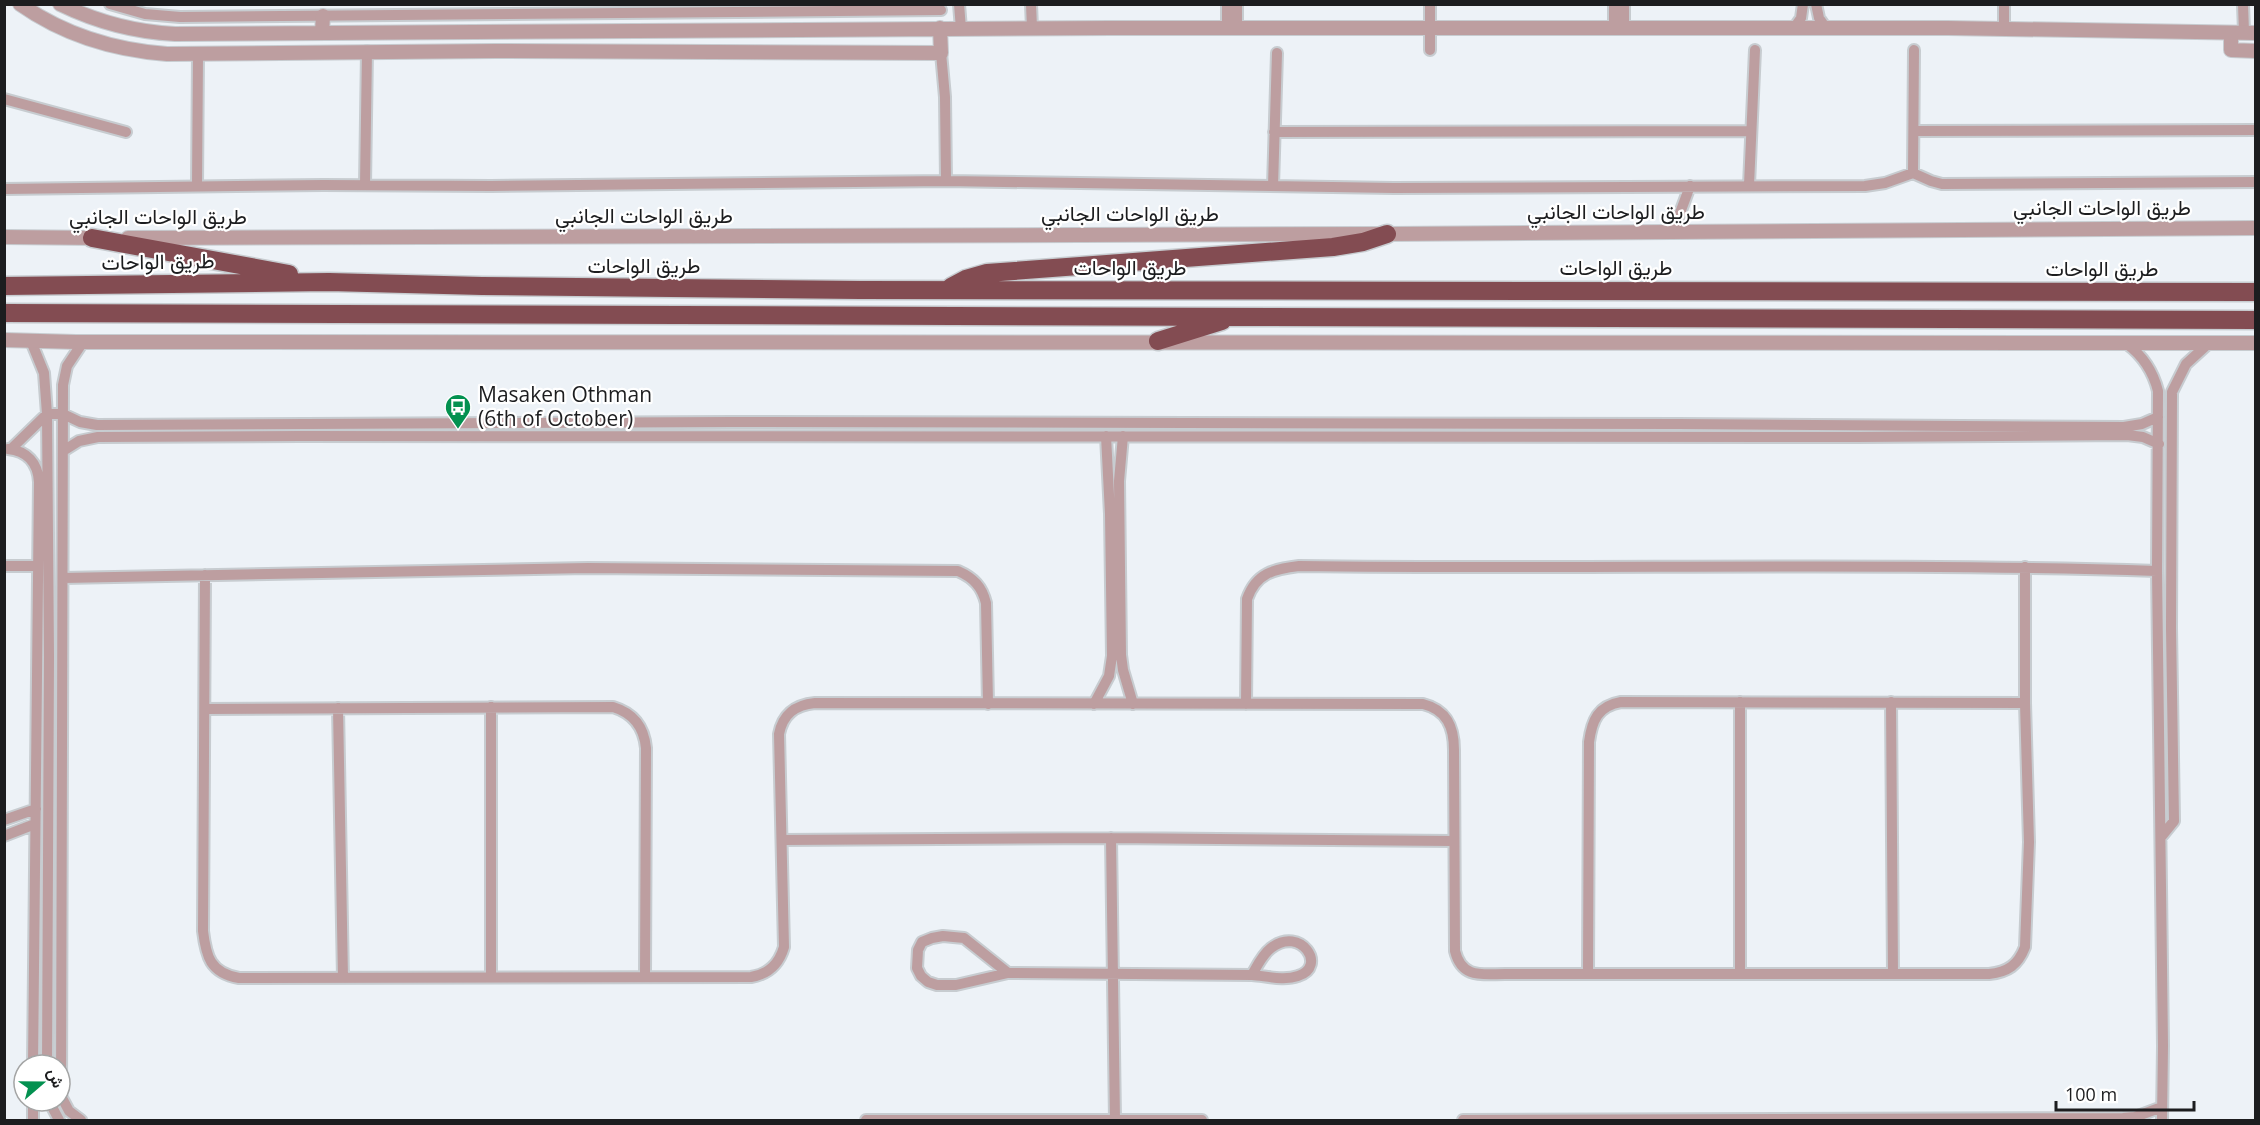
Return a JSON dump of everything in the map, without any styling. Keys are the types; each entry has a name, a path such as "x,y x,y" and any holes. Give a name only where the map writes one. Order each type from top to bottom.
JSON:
{"highway":[{"path":"947,290 966,279 987,273 1333,247 1363,242 1387,234"},
{"path":"92,238 329,282"},
{"name":"طريق الواحات","path":"4,286 329,282 601,288 947,290 2256,292"},
{"path":"601,288 596,296 595,305 602,316"},
{"path":"4,313 2256,320"},
{"path":"1158,341 1240,316"}],"street":[{"path":"20,4 62,29 107,45 147,52 198,54 368,51 941,53"},
{"path":"60,4 110,24 158,33 940,28 1826,28 2244,33"},
{"path":"110,4 145,14 180,17 323,16 511,10 941,7 946,181"},
{"path":"959,4 961,29"},
{"path":"1030,4 1032,28"},
{"path":"1227,4 1232,28"},
{"path":"1232,28 1237,4"},
{"path":"1430,4 1430,50"},
{"path":"1614,4 1619,28"},
{"path":"1619,28 1624,4"},
{"path":"1794,28 1801,18 1803,4"},
{"path":"1816,4 1819,18 1826,28"},
{"path":"2004,4 2004,29"},
{"path":"2243,4 2244,33 2231,51 2256,51"},
{"path":"322,32 323,16"},
{"path":"1749,185 1755,50"},
{"path":"1913,172 1914,50"},
{"path":"366,185 368,51"},
{"path":"1273,186 1277,53"},
{"path":"197,186 198,54"},
{"path":"4,99 126,132"},
{"path":"1914,130 2256,130"},
{"path":"1274,132 1751,131"},
{"path":"4,189 946,181 1394,188 1865,186 1885,183 1913,172 1942,184 2256,182"},
{"path":"1673,232 1690,186"},
{"name":"طريق الواحات الجانبي","path":"4,237 1387,234 2256,228"},
{"path":"4,340 82,342 2256,343"},
{"path":"31,341 41,362 46,384 47,414 49,656 47,1053"},
{"path":"81,1120 69,1111 61,1096 63,385 67,366 82,342"},
{"path":"2161,837 2174,821 2171,628 2172,392 2186,364 2209,343"},
{"path":"2127,344 2145,361 2158,391 2157,571 2162,1120"},
{"path":"46,384 63,385"},
{"path":"2158,391 2172,392"},
{"path":"33,1053 38,472 28,456 8,449 47,414 63,414 80,422 97,425 732,422 1678,423 2124,427 2142,424 2158,417"},
{"path":"730,437 732,422"},
{"path":"1678,423 1678,437"},
{"path":"277,424 277,436"},
{"path":"927,424 927,436"},
{"path":"1981,425 1981,436"},
{"path":"63,451 79,441 98,437 277,436 2135,436 2152,440 2158,444"},
{"path":"1094,704 1109,676 1112,656 1110,514 1106,436"},
{"path":"1123,436 1119,481 1121,655 1133,704"},
{"path":"2159,493 2172,493"},
{"path":"4,566 38,567"},
{"path":"1246,704 1247,599 1254,584 1261,577 1279,568 1299,566 2025,567 2157,571"},
{"path":"205,575 203,931 207,956 219,971 228,976 238,978 759,976 771,970 782,956 784,946 779,735 781,724 796,707 815,703 1423,704 1441,711 1452,730 1454,742 1455,951 1457,959 1465,969 1484,974 1893,974 2001,973 2012,968 2021,959 2025,947 2029,865 2025,703 2025,567"},
{"path":"63,578 588,568 958,571 969,576 978,584 986,603 988,704"},
{"path":"2158,630 2171,628"},
{"path":"49,656 63,656"},
{"path":"1588,974 1589,749 1592,722 1597,713 1605,707 1621,702 2025,703"},
{"path":"1740,702 1740,974"},
{"path":"1892,702 1893,974"},
{"path":"491,707 491,977"},
{"path":"205,709 613,707 627,713 642,730 646,748 645,977"},
{"path":"338,708 343,978"},
{"path":"4,820 36,809"},
{"path":"4,836 35,824"},
{"path":"782,840 1112,837 1454,841"},
{"path":"1112,837 1114,1120"},
{"path":"1008,973 964,938 943,936 932,938 922,942 918,950 917,968 921,976 937,985 956,985 1008,973 1298,976 1308,969 1311,957 1306,947 1295,942 1277,944 1264,955 1252,975"},
{"path":"1463,1120 2123,1118 2135,1117 2162,1107"},
{"path":"866,1120 1202,1120"}],"place":[{"name":"Masaken Othman (6th of October)","path":"458,430"}]}
